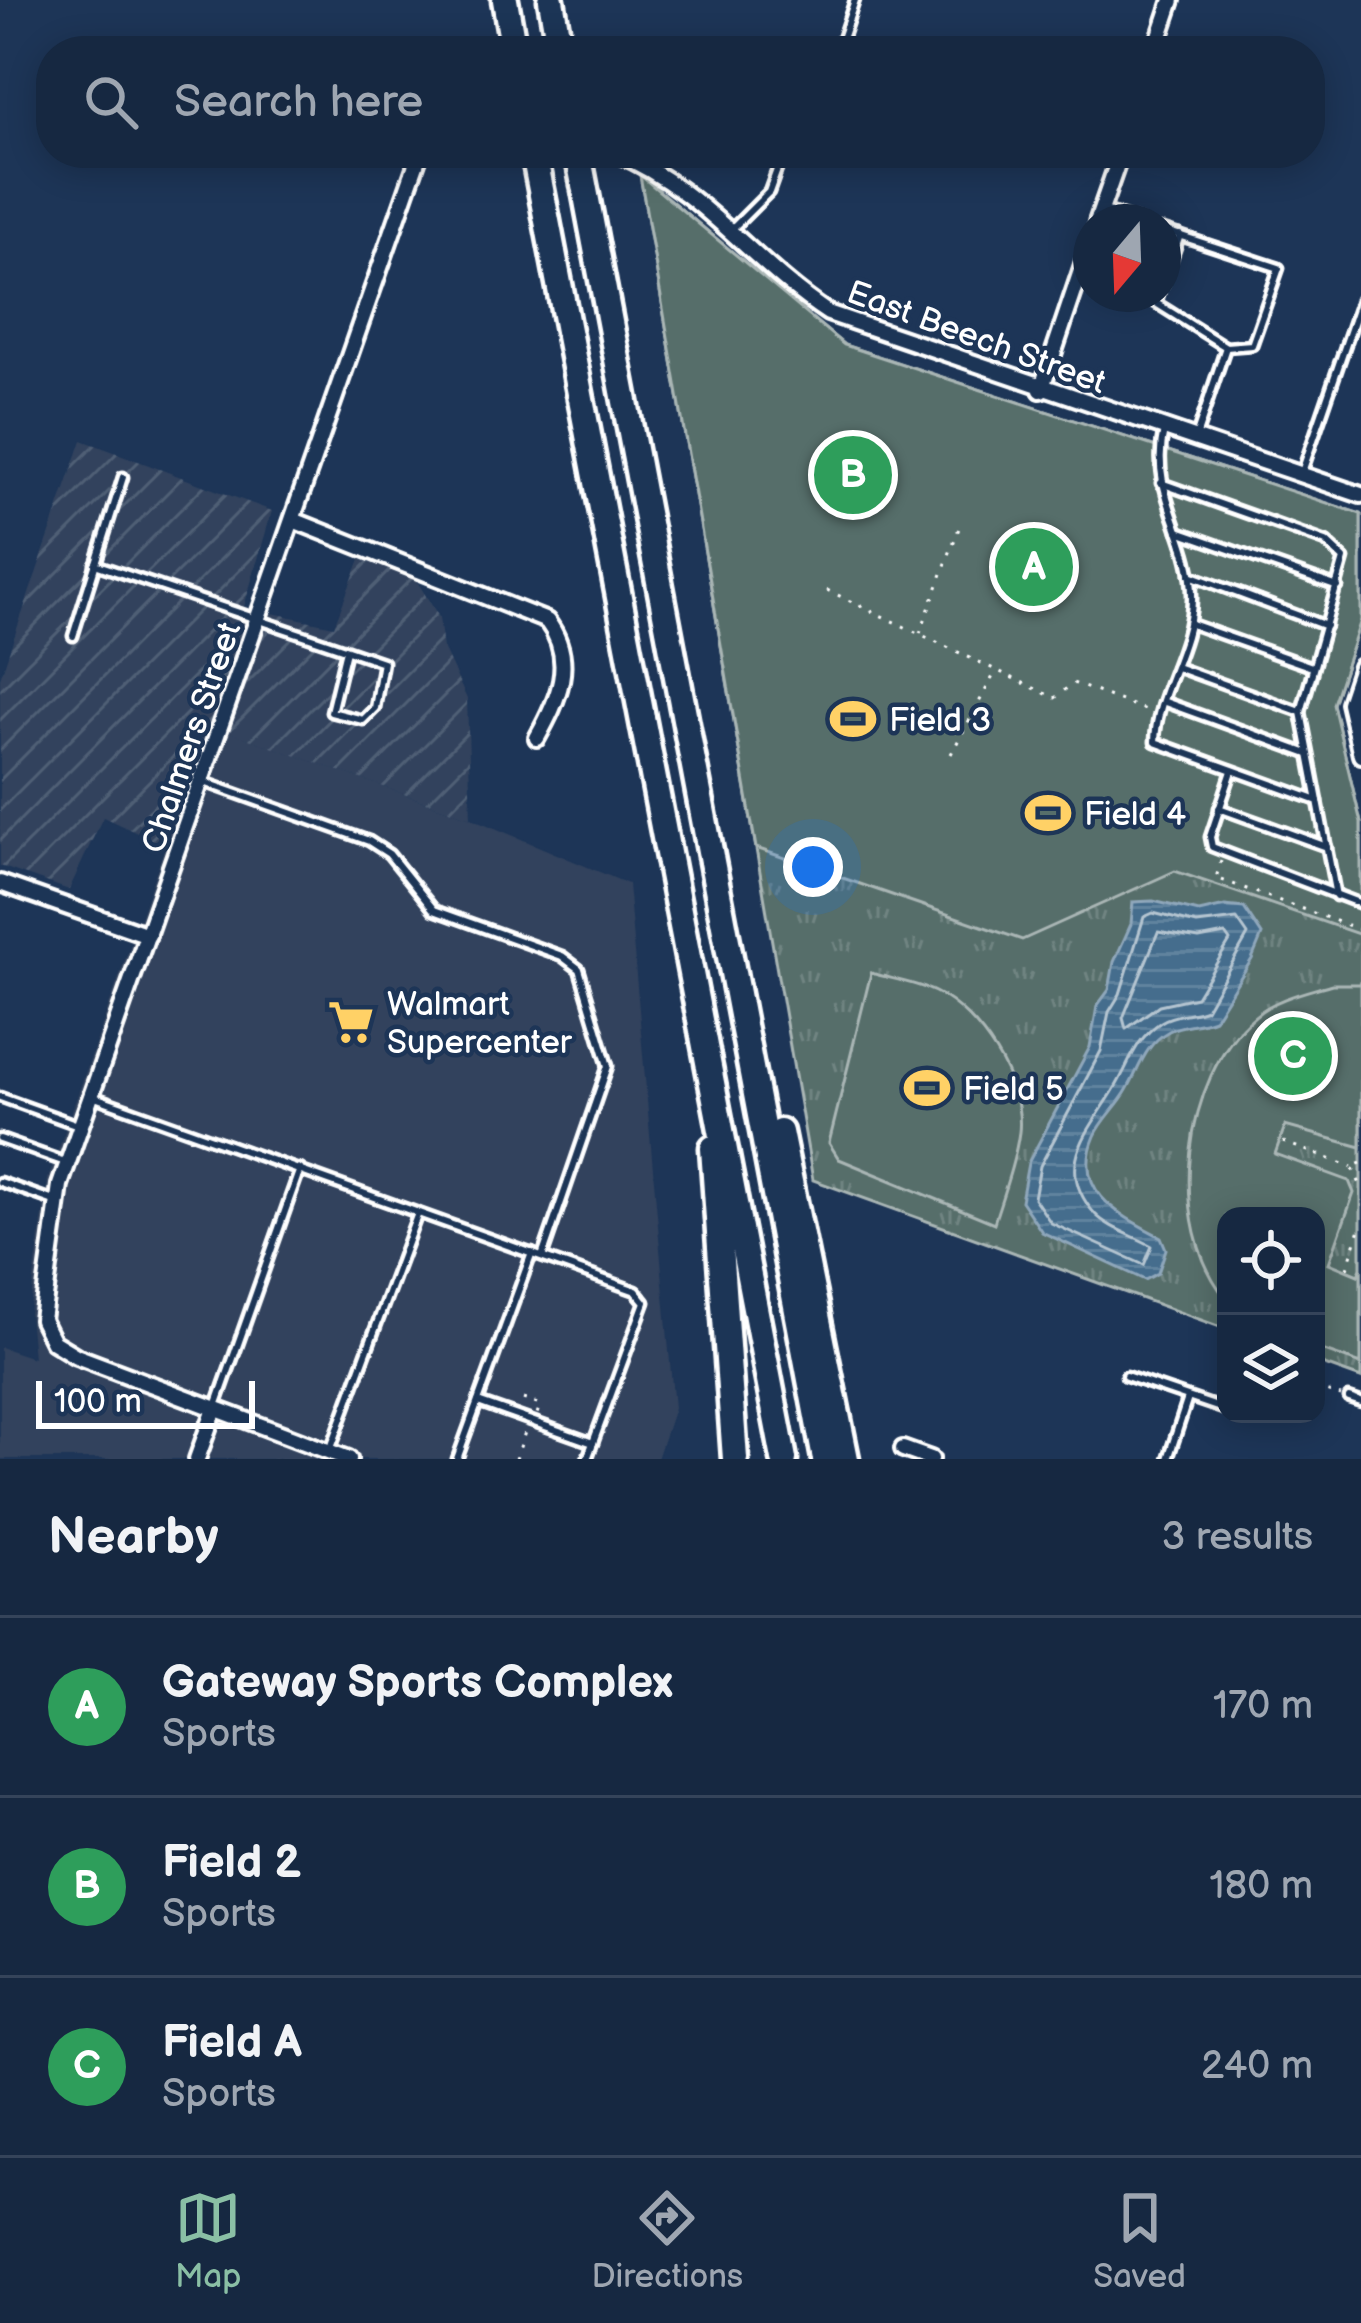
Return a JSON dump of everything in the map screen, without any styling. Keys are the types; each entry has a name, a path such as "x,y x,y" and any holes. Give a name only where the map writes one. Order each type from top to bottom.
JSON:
{"highway":[{"path":"505,0 511,36"},
{"path":"551,0 557,36"},
{"path":"536,168 784,1459"},
{"path":"581,168 825,1459"},
{"path":"691,746 767,1066 846,1459"},
{"path":"704,1026 735,1459"}],"street":[{"path":"1160,36 1172,0"},
{"name":"Chalmers Street","path":"215,1409 76,1356 53,1342 42,1320 58,1202 415,168"},
{"name":"East Beech Street","path":"645,168 684,188 794,290 828,313 1041,390 1361,495"},
{"path":"1104,204 1115,168"},
{"path":"1041,390 1073,295"},
{"path":"293,520 547,621 561,647 564,672 559,697 537,738"},
{"path":"1361,668 1349,703 1361,755"},
{"path":"0,883 148,935"},
{"path":"197,1459 215,1409 349,1459"},
{"path":"903,1449 932,1459"}],"lane":[{"path":"843,36 855,0"},
{"path":"731,230 769,192 778,168"},
{"path":"1171,312 1226,346 1252,345 1279,268 1181,235"},
{"path":"1301,475 1361,300"},
{"path":"1195,440 1226,346"},
{"path":"1164,430 1156,462 1190,575 1190,623 1155,742 1318,801"},
{"path":"73,636 123,477"},
{"path":"1161,483 1338,548 1345,566 1301,712 1336,896"},
{"path":"1178,531 1338,587"},
{"path":"95,564 383,662 375,708 363,720 331,712 346,650"},
{"path":"1190,575 1325,626"},
{"path":"1190,623 1312,667"},
{"path":"1176,668 1301,712"},
{"path":"1165,702 1308,754"},
{"path":"1232,771 1210,837 1211,848 1361,904"},
{"path":"204,782 369,841 389,854 434,910 562,956 579,969 608,1066 542,1257"},
{"path":"1220,808 1327,847"},
{"path":"92,1096 636,1291 645,1302 587,1459"},
{"path":"0,1097 81,1126"},
{"path":"0,1139 68,1163"},
{"path":"215,1409 300,1169"},
{"path":"0,1182 58,1202"},
{"path":"329,1452 419,1212"},
{"path":"460,1458 532,1253"},
{"path":"1126,1376 1217,1407"},
{"path":"1168,1459 1188,1398"},
{"path":"1348,1398 1361,1402"},
{"path":"478,1402 593,1443"}],"path":[{"path":"920,634 959,528"},
{"path":"827,590 1055,698 1073,682 1161,716"},
{"path":"952,754 996,670"},
{"path":"1222,855 1216,878 1361,930"},
{"path":"1283,1142 1352,1167 1361,1163"},
{"path":"1352,1167 1361,1186"},
{"path":"1347,1268 1361,1226"},
{"path":"1325,1391 1348,1398"},
{"path":"516,1459 540,1405 524,1399"}],"shaded area":[{"path":"82,440 272,511 244,607 334,626 360,559 415,578 439,617 443,648 467,699 471,818 209,725 165,846 103,817 69,890 0,866 0,678"},
{"path":"208,724 471,818 628,884 674,1408 657,1459 0,1459 0,1347 33,1358 29,1314 48,1179"}],"green space":[{"path":"640,175 844,345 1361,514 1361,620 1333,704 1361,823 1361,1378 1325,1365 1325,1207 1217,1207 1217,1326 813,1180"},
{"path":"640,175 844,345 1361,514 1361,620 1333,704 1361,823 1361,935 1175,871 1022,940 756,848"},
{"name":"Field 5","path":"871,973 928,989 951,1002 982,1033 1007,1072 1015,1092 1019,1132 994,1223 839,1159 829,1143"},
{"path":"1332,984 1361,984 1361,1147 1285,1126 1275,1154 1349,1181 1354,1193 1329,1263 1358,1275 1361,1269 1361,1364 1325,1351 1325,1207 1217,1207 1217,1284 1195,1232 1191,1153 1211,1075 1230,1042 1255,1016 1292,996"}],"water":[{"path":"1153,901 1199,912 1225,906 1244,908 1262,935 1214,1019 1174,1029 1154,1043 1095,1136 1089,1172 1095,1187 1116,1210 1161,1237 1166,1249 1158,1273 1145,1280 1042,1232 1021,1201 1028,1163 1090,1047 1097,1006 1109,990 1114,962 1131,924 1133,902"}],"place":[{"name":"Field 2","path":"853,475"},
{"name":"Gateway Sports Complex","path":"1034,567"},
{"name":"Field 3","path":"853,719"},
{"name":"Field 4","path":"1048,813"},
{"name":"Walmart Supercenter","path":"351,1022"},
{"name":"Field A","path":"1293,1056"},
{"name":"Field 5","path":"927,1088"}]}
